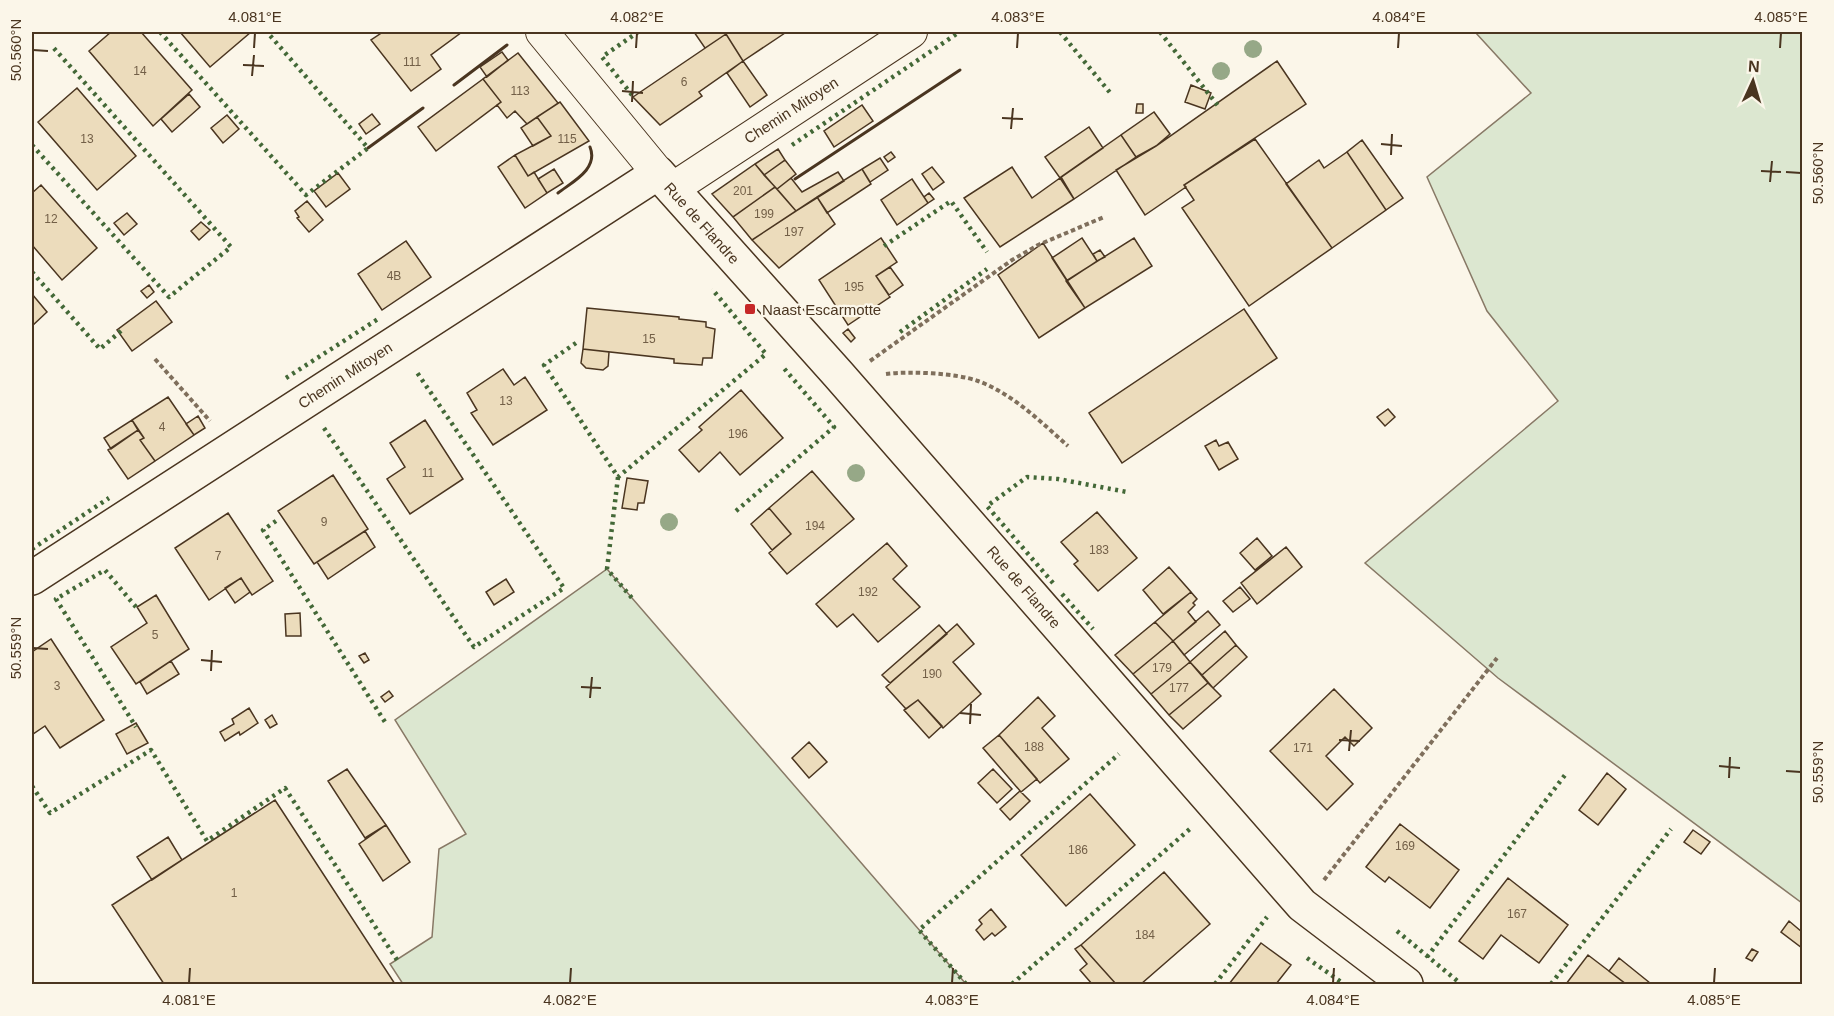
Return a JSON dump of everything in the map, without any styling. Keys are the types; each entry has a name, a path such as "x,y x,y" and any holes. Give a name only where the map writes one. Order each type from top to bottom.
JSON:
{"street":[{"path":"542,32 665,181"},
{"name":"Chemin Mitoyen","path":"32,578 232,448 911,32"},
{"name":"Rue de Flandre","path":"665,181 843,380 1304,906 1406,984"}],"path":[{"path":"843,380 1012,260 1038,245 1104,218"},
{"path":"155,359 232,448"},
{"path":"843,380 900,373 944,375 977,380 1010,398 1068,446"},
{"path":"1304,906 1497,658"}],"green space":[{"path":"1475,32 1802,32 1802,903 1498,678 1365,563 1558,401 1487,311 1427,177 1531,93"},
{"path":"607,569 966,984 403,984 390,964 432,937 439,849 466,834 395,720"}],"building":[{"path":"111,32 141,32 192,90 153,126 89,51"},
{"path":"180,32 251,32 210,67"},
{"path":"383,32 462,32 431,55 441,69 411,91 371,40"},
{"path":"694,32 724,32 726,34 705,48"},
{"path":"729,32 785,33 743,61 726,34"},
{"path":"726,34 743,61 699,92 702,96 660,125 633,97"},
{"path":"502,52 508,60 487,77 480,67"},
{"path":"518,53 558,103 527,124 515,111 507,118 497,105 501,102 483,79"},
{"path":"743,61 767,95 750,107 727,73"},
{"path":"1277,61 1306,104 1184,185 1186,187 1145,215 1116,170 1156,146"},
{"path":"483,79 501,102 436,151 418,127"},
{"path":"1191,85 1211,93 1205,109 1185,102"},
{"path":"77,88 136,156 97,190 38,122"},
{"path":"189,94 200,107 172,132 161,119"},
{"path":"560,102 589,141 528,176 515,155 551,136 537,117"},
{"path":"1137,104 1143,104 1143,113 1136,113"},
{"path":"862,105 873,121 834,147 824,131"},
{"path":"1154,112 1170,134 1156,146 1136,157 1121,135"},
{"path":"372,114 380,124 366,134 359,124"},
{"path":"227,115 239,129 223,143 211,128"},
{"path":"537,117 551,136 533,146 521,128"},
{"path":"1089,127 1103,148 1060,178 1045,157"},
{"path":"1121,135 1136,157 1074,199 1061,177"},
{"path":"1255,139 1332,248 1249,306 1182,208 1194,200 1184,185"},
{"path":"1362,140 1403,198 1386,210 1347,152"},
{"path":"778,149 785,160 764,175 755,164"},
{"path":"891,152 895,157 888,162 884,157"},
{"path":"1347,152 1386,210 1332,248 1286,184 1319,160 1324,168"},
{"path":"515,155 528,176 534,172 547,193 525,208 498,167"},
{"path":"880,158 888,170 870,182 862,169"},
{"path":"785,160 796,174 777,189 764,175"},
{"path":"755,164 775,187 733,217 712,194"},
{"path":"932,167 944,182 933,190 922,174"},
{"path":"1012,167 1032,198 1060,178 1074,199 1000,247 964,198"},
{"path":"554,169 563,183 547,193 538,179"},
{"path":"862,169 871,184 827,213 817,197"},
{"path":"838,172 844,181 796,211 777,189 791,178 802,192"},
{"path":"338,173 350,189 326,207 314,191"},
{"path":"912,179 928,203 897,225 881,200"},
{"path":"41,185 97,248 62,280 32,245 32,193"},
{"path":"775,187 796,211 752,240 733,217"},
{"path":"929,193 934,199 928,203 924,197"},
{"path":"817,197 835,224 779,268 752,240"},
{"path":"307,201 323,220 309,232 297,218 299,217 295,211"},
{"path":"127,213 137,224 124,235 114,223"},
{"path":"201,222 210,230 199,240 191,231"},
{"path":"881,238 897,262 876,276 890,297 848,325 819,280"},
{"path":"1082,238 1097,261 1067,281 1052,258"},
{"path":"1134,238 1152,266 1085,308 1066,281"},
{"path":"406,241 431,277 382,310 358,274"},
{"path":"1043,243 1085,308 1039,338 998,275"},
{"path":"1100,250 1105,257 1097,261 1093,254"},
{"path":"890,267 903,285 889,295 876,276"},
{"path":"149,285 154,292 147,298 141,291"},
{"path":"32,294 47,312 32,326"},
{"path":"156,301 172,322 132,351 117,330"},
{"path":"587,308 679,317 679,319 706,322 706,327 715,329 712,358 703,358 702,365 674,363 674,359 583,349"},
{"path":"1244,309 1277,358 1122,463 1089,413"},
{"path":"848,329 855,338 851,342 843,333"},
{"path":"583,349 609,352 608,366 603,370 586,368 581,363"},
{"path":"503,369 514,385 525,377 547,410 493,445 471,413 477,410 467,393"},
{"path":"741,390 783,438 740,475 720,452 699,472 679,450 702,430 699,427"},
{"path":"168,397 194,435 155,461 140,440 144,438 132,420"},
{"path":"1388,409 1395,417 1385,426 1377,417"},
{"path":"198,416 205,428 194,435 186,424"},
{"path":"132,420 138,430 111,449 104,438"},
{"path":"425,420 463,479 410,514 387,479 405,467 390,443"},
{"path":"138,430 144,438 140,440 155,461 128,479 108,450"},
{"path":"1216,440 1219,446 1228,442 1238,459 1219,470 1205,446"},
{"path":"812,471 854,519 787,574 769,553 791,534 769,508"},
{"path":"333,475 368,529 314,564 278,511"},
{"path":"627,478 648,481 644,503 638,503 637,510 622,508"},
{"path":"769,508 791,534 772,550 751,524"},
{"path":"1097,512 1137,558 1098,591 1074,564 1078,561 1061,542"},
{"path":"228,513 273,581 252,595 241,578 209,600 175,548"},
{"path":"365,531 375,547 328,579 317,562"},
{"path":"1257,538 1272,556 1255,570 1240,553"},
{"path":"887,543 907,566 893,579 920,607 878,642 853,614 837,627 816,604"},
{"path":"1286,547 1302,567 1257,604 1241,583"},
{"path":"1169,567 1191,592 1163,614 1143,590"},
{"path":"241,578 250,592 235,603 225,588"},
{"path":"506,579 514,592 494,605 486,592"},
{"path":"1240,587 1250,599 1233,612 1223,601"},
{"path":"1191,592 1197,599 1188,612 1196,622 1173,641 1155,622"},
{"path":"156,595 189,649 136,684 111,647 147,623 137,607"},
{"path":"1208,611 1220,625 1184,655 1173,641"},
{"path":"300,613 301,636 286,636 285,614"},
{"path":"1155,622 1173,641 1133,674 1115,655"},
{"path":"957,624 974,644 953,662 981,694 943,728 918,700 906,709 886,687"},
{"path":"939,625 947,634 890,683 882,675"},
{"path":"1225,631 1236,645 1202,675 1190,662"},
{"path":"51,639 104,720 60,748 45,726 33,734 32,731 32,652"},
{"path":"1173,641 1190,662 1151,694 1133,674"},
{"path":"1236,645 1247,657 1213,688 1202,675"},
{"path":"365,653 369,660 364,663 359,656"},
{"path":"171,661 179,674 147,694 140,682"},
{"path":"1190,662 1208,683 1169,715 1151,694"},
{"path":"1208,683 1221,696 1183,729 1169,715"},
{"path":"1334,689 1372,728 1354,746 1345,737 1326,756 1353,784 1327,810 1270,751"},
{"path":"389,691 393,696 385,702 381,697"},
{"path":"1038,697 1055,716 1042,728 1069,759 1040,783 999,735"},
{"path":"918,700 942,726 929,738 904,710"},
{"path":"249,708 258,723 240,735 239,732 225,741 220,732 234,724 232,719"},
{"path":"272,715 277,724 270,728 265,720"},
{"path":"136,723 148,743 127,754 116,734"},
{"path":"999,735 1037,779 1021,792 983,748"},
{"path":"809,742 827,762 809,778 792,758"},
{"path":"347,769 386,825 365,838 328,781"},
{"path":"993,769 1012,789 997,803 978,783"},
{"path":"1607,773 1626,789 1598,825 1579,810"},
{"path":"1020,791 1030,801 1010,820 1000,809"},
{"path":"1090,794 1135,845 1066,906 1021,855"},
{"path":"275,800 395,984 164,984 112,905"},
{"path":"1400,824 1459,870 1430,908 1389,877 1385,882 1366,867"},
{"path":"386,825 410,862 383,881 359,844"},
{"path":"1693,830 1710,842 1701,854 1684,842"},
{"path":"168,837 182,860 152,880 137,857"},
{"path":"1164,872 1210,924 1141,984 1116,984 1081,945"},
{"path":"1508,878 1568,925 1539,963 1501,935 1483,959 1459,941"},
{"path":"991,909 1006,927 995,936 992,933 984,940 976,930 982,924 979,920"},
{"path":"1789,921 1802,932 1802,948 1781,932"},
{"path":"1261,943 1291,965 1276,984 1229,984"},
{"path":"1081,945 1116,984 1092,984 1080,970 1087,964 1075,949"},
{"path":"1752,949 1758,952 1752,961 1746,958"},
{"path":"1588,955 1609,971 1626,984 1566,984"},
{"path":"1619,958 1650,983 1626,984 1609,971"}],"hedge":[{"path":"160,32 306,195 368,148 267,32"},
{"path":"632,95 602,57 638,32"},
{"path":"1060,32 1112,95"},
{"path":"1160,32 1219,107"},
{"path":"792,145 958,33"},
{"path":"32,145 169,297 231,247 52,46"},
{"path":"884,246 951,201 987,252"},
{"path":"900,332 987,269"},
{"path":"32,272 100,349 122,330"},
{"path":"576,343 544,365 618,477 766,354 712,289"},
{"path":"286,378 378,319"},
{"path":"736,511 834,427 782,366"},
{"path":"324,428 474,647 564,588 416,371"},
{"path":"618,477 607,569 632,598"},
{"path":"1053,583 987,506 1027,477 1058,479 1127,492"},
{"path":"32,549 109,498"},
{"path":"276,521 263,530 385,722"},
{"path":"136,607 105,570 56,599 136,727"},
{"path":"1062,594 1093,629"},
{"path":"32,786 50,813 151,750 207,841 285,788 397,960"},
{"path":"966,984 919,930 1119,754"},
{"path":"1427,957 1565,775"},
{"path":"1012,984 1191,828"},
{"path":"1551,984 1671,829"},
{"path":"1215,984 1267,917"},
{"path":"1397,931 1461,984"},
{"path":"1307,958 1344,984"}],"wall":[{"path":"454,85 507,45"},
{"path":"795,179 960,70"},
{"path":"368,148 423,108"},
{"path":"558,193 588,168 592,155 590,147"}],"place":[{"name":"Naast Escarmotte","path":"750,309"}]}
